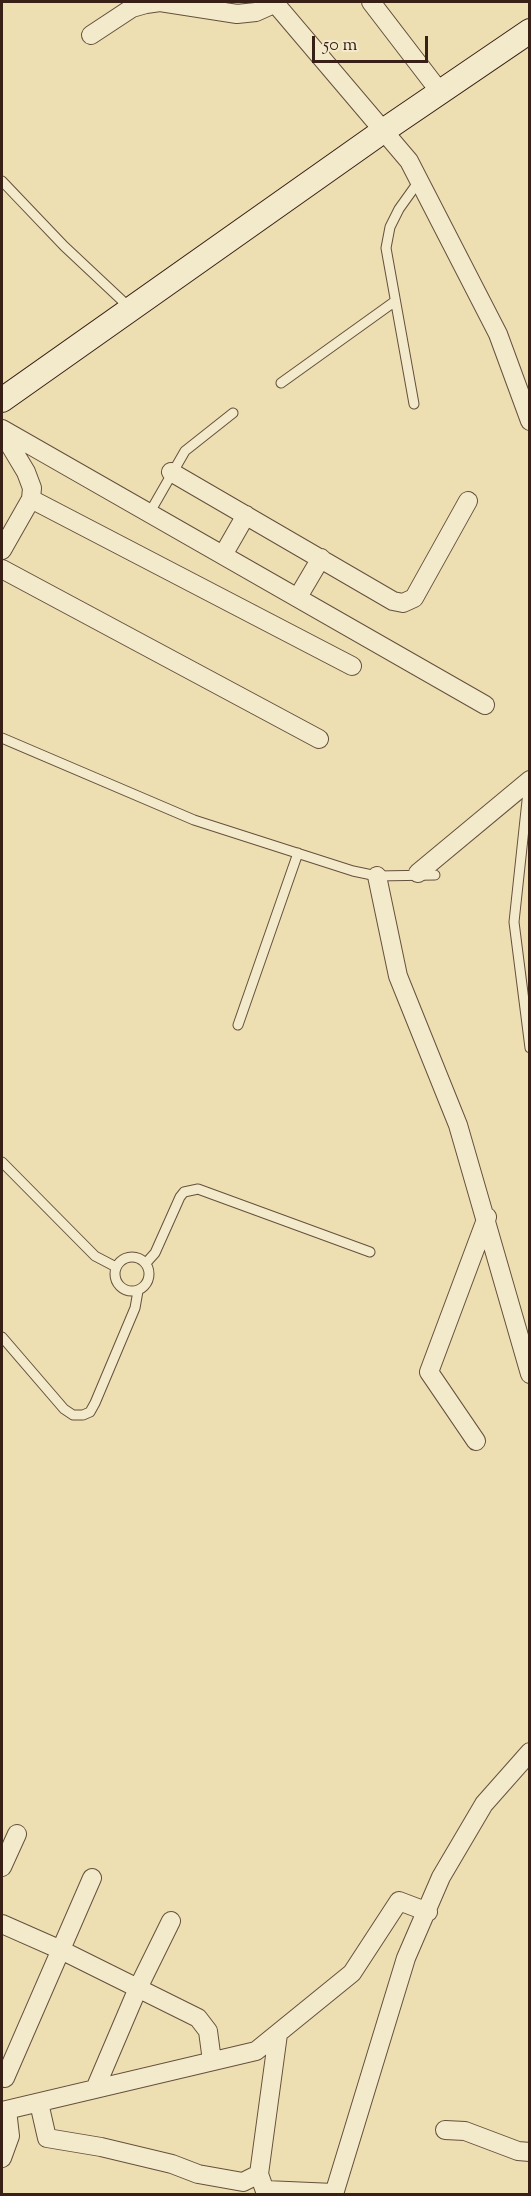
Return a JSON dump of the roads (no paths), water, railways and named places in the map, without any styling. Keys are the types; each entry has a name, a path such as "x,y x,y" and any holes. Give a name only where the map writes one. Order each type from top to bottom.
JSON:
{"main road":[{"path":"2,400 383,131 530,31"}],"street":[{"path":"91,35 132,8 146,4 160,2 237,14 256,12 275,2 409,161 498,334 530,421"},
{"path":"371,2 440,92"},
{"path":"2,430 26,472 32,488 31,499 2,550"},
{"path":"2,430 150,512 486,705"},
{"path":"171,472 393,601 403,603 414,598 468,501"},
{"path":"31,499 352,666"},
{"path":"223,555 246,515"},
{"path":"298,597 321,558"},
{"path":"2,570 319,739"},
{"path":"427,874 530,781"},
{"path":"377,876 398,976 458,1125 487,1217 530,1374"},
{"path":"476,1441 429,1372 487,1217"},
{"path":"39,2103 47,2138 101,2147 254,2187 334,2194 406,1958 428,1912 441,1877 484,1804 530,1752"},
{"path":"2,1867 17,1834"},
{"path":"5,2078 92,1878"},
{"path":"2,2158 10,2136 4,2111 256,2051 352,1973 399,1901 428,1912"},
{"path":"95,2090 138,1988 171,1921"},
{"path":"2,1924 138,1988 204,2024 208,2031 212,2061"},
{"path":"254,2187 278,2034"},
{"path":"445,2130 465,2131 518,2151 530,2152"}],"lane":[{"path":"2,181 64,246 131,309"},
{"path":"414,404 386,248 390,227 399,209 419,181"},
{"path":"281,383 394,302"},
{"path":"150,512 185,451 233,413"},
{"path":"2,738 194,820 377,876 427,874"},
{"path":"530,781 514,922 530,1048"},
{"path":"238,1024 298,853"},
{"path":"2,1162 96,1256 116,1267"},
{"path":"146,1263 155,1253 180,1197 190,1189 198,1189 370,1252"},
{"path":"116,1267 130,1257 146,1263"},
{"path":"2,1337 64,1408 73,1415 83,1416 90,1412 95,1403 135,1308 138,1291 149,1279 146,1263"},
{"path":"116,1267 118,1284 127,1291 138,1291"}]}
